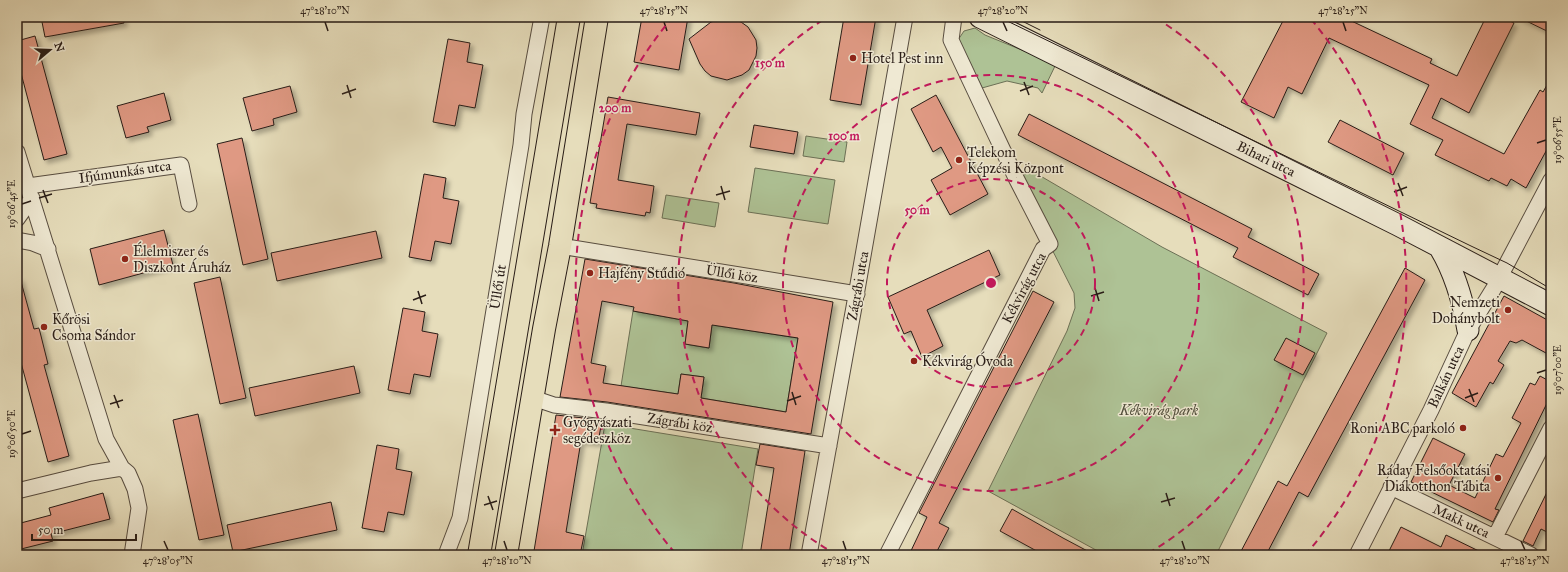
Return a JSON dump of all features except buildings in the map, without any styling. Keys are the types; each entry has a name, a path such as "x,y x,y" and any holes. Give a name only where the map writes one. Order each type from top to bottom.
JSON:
{"main road":[{"name":"Üllői út","path":"479,555 569,17"},
{"path":"506,555 560,246 597,17"}],"street":[{"name":"Üllői út","path":"446,555 460,518 520,152 524,114 542,17"},
{"name":"Zágrábi utca","path":"809,555 857,294 905,17"},
{"name":"Kékvirág utca","path":"887,555 1043,249 1050,244 1016,178 951,40 954,17"},
{"name":"Bihari utca","path":"980,17 1384,218 1551,305"},
{"path":"17,152 106,439 122,468 128,473 135,489 138,508 132,555"},
{"name":"Ifjúmunkás utca","path":"30,192 181,165 189,204"},
{"name":"Balkán utca","path":"1357,555 1390,487 1431,410 1468,330 1499,278 1551,180"},
{"path":"17,219 30,192"},
{"path":"17,240 33,243 48,249"},
{"name":"Üllői köz","path":"560,246 857,294"},
{"path":"1440,248 1451,266 1463,303 1468,330"},
{"name":"Zágrábi köz","path":"533,398 554,405 606,411 829,446"},
{"path":"1495,537 1546,449 1551,428"},
{"path":"92,473 103,459 106,439"},
{"path":"17,491 92,473 122,468"},
{"name":"Makk utca","path":"1390,487 1531,555"}],"green space":[{"path":"975,28 985,35 1056,64 1042,93 1038,88 1007,81 982,88 958,40 964,31"},
{"path":"806,136 847,142 844,162 803,156"},
{"path":"755,168 835,180 828,224 748,212"},
{"name":"Kékvirág park","path":"1032,171 1162,247 1327,333 1216,555 1105,555 988,491 1067,331 1075,308 1074,293 1016,178"},
{"path":"666,195 719,203 715,227 662,218"},
{"path":"633,311 688,321 685,344 709,348 712,325 798,338 786,412 701,398 704,377 681,374 678,394 621,386"},
{"path":"605,424 758,449 741,555 582,555"}],"tram line":[{"path":"999,17 1507,263 1551,289"},
{"path":"1014,17 1040,30"}],"place":[{"name":"Hotel Pest inn","path":"853,58"},
{"name":"Telekom Képzési Központ","path":"959,160"},
{"name":"Élelmiszer és Diszkont Áruház","path":"125,259"},
{"name":"Hajfény Stűdió","path":"590,273"},
{"name":"Nemzeti Dohánybolt","path":"1508,310"},
{"name":"Kőrösi Csoma Sándor","path":"44,327"},
{"name":"Kékvirág Óvoda","path":"914,361"},
{"name":"Roni ABC parkoló","path":"1463,428"},
{"name":"Gyógyászati segédeszköz","path":"555,430"},
{"name":"Ráday Felsőoktatási Diákotthon Tábita","path":"1498,478"}]}
